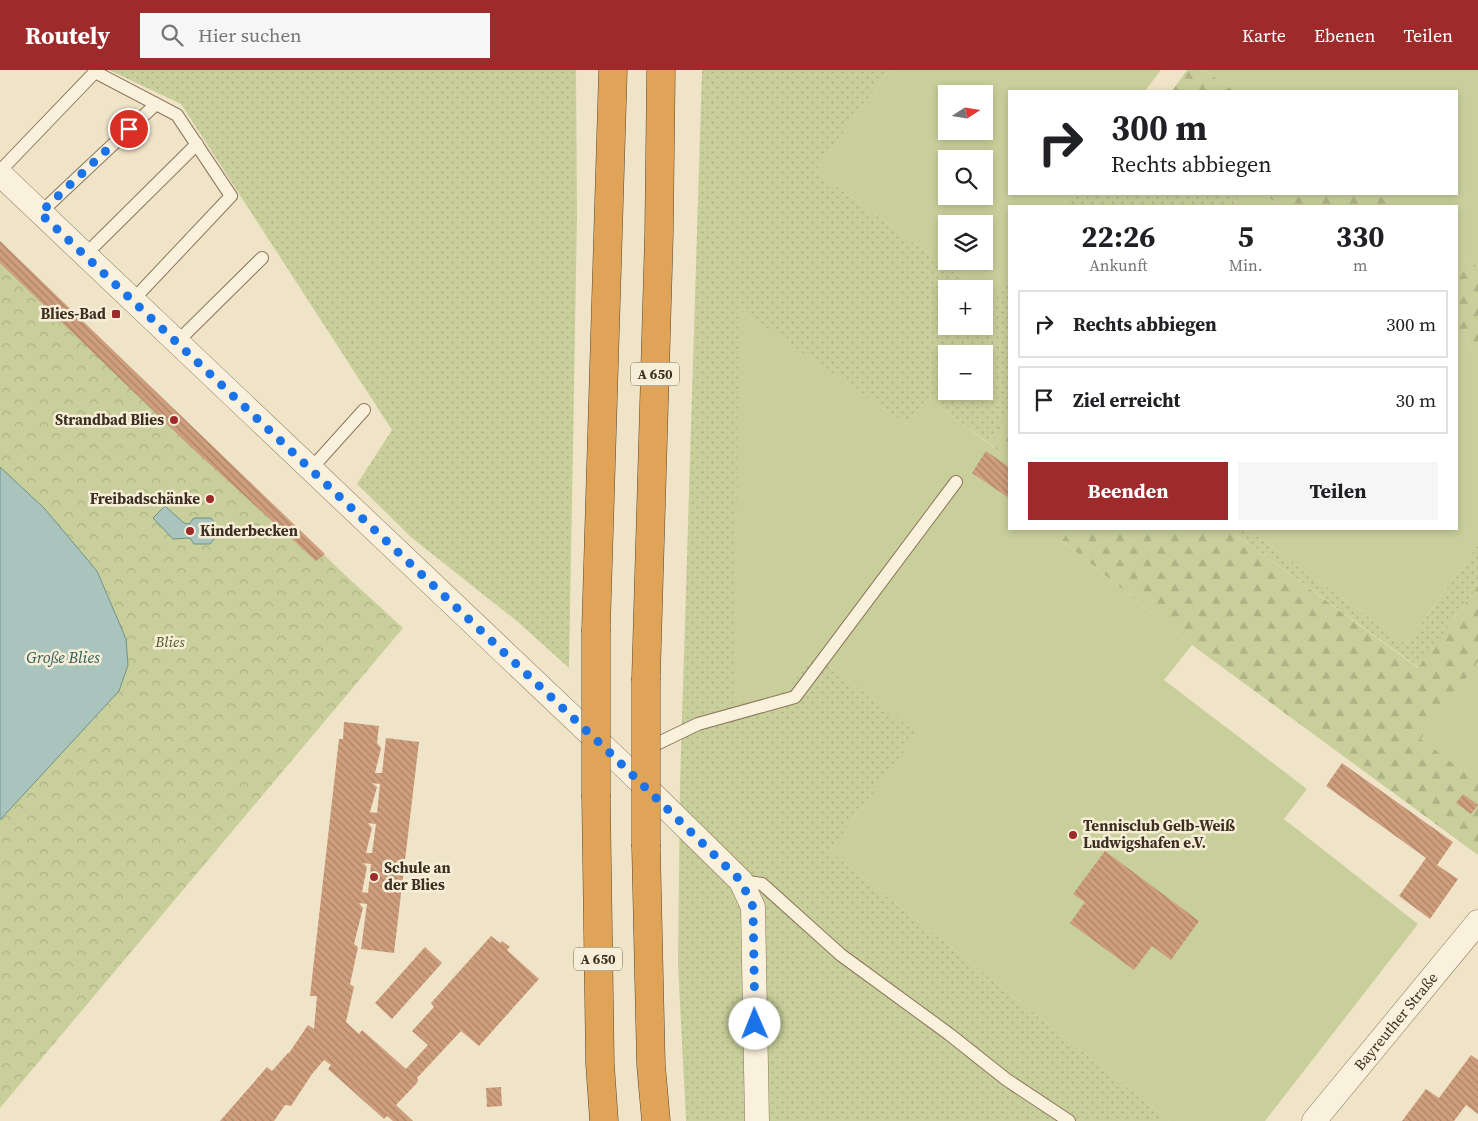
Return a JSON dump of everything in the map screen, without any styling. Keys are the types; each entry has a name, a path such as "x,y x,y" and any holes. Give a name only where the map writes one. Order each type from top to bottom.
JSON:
{"highway":[{"name":"A 650","path":"604,1121 600,1064 596,797 596,629 613,70"},
{"name":"A 650","path":"656,1121 651,1064 646,847 646,678 659,234 661,70"}],"street":[{"path":"0,172 40,213 176,343 624,766 741,881 753,907 757,1121"},
{"name":"Bayreuther Straße","path":"1314,1121 1478,922"}],"lane":[{"path":"0,172 95,72 177,115 231,196 132,301"},
{"path":"40,213 156,104"},
{"path":"85,255 197,144"},
{"path":"176,343 262,258"},
{"path":"310,470 364,410"},
{"path":"624,766 638,753 698,724 796,697 956,482"},
{"path":"741,881 762,884 840,955 949,1034 1007,1080 1069,1121"}],"green space":[{"path":"109,70 576,70 577,217 569,668 518,622 412,538 357,484 392,430 181,104"},
{"path":"702,70 889,70 816,171 938,260 938,270 951,270 965,280 938,280 938,335 993,335 993,299 1008,281 1008,416 987,442 928,398 906,424 741,311 786,691 815,655 918,733 830,851 1170,1121 686,1121 678,964 680,784"},
{"path":"889,70 1161,70 1146,90 1008,90 1008,195 1070,195 1063,205 1008,205 1008,281 994,301 993,280 965,280 951,270 993,270 993,215 938,215 938,260 816,171"},
{"path":"1187,70 1205,70 1233,90 1173,90"},
{"path":"1205,70 1478,70 1478,267 1458,252 1458,205 1393,205 1378,195 1458,195 1458,90 1233,90"},
{"path":"1070,195 1240,195 1233,205 1063,205"},
{"path":"1240,195 1264,195 1280,205 1233,205"},
{"path":"1264,195 1378,195 1393,205 1280,205"},
{"name":"Blies","path":"0,241 345,575 403,628 0,1108"},
{"path":"1458,252 1478,267 1478,350 1458,335"},
{"name":"Tennisclub Gelb-Weiß Ludwigshafen e.V.","path":"740,310 906,424 928,398 1008,458 1008,530 1069,530 1062,541 1192,645 1164,680 1307,789 1284,819 1418,924 1265,1121 1170,1121 830,851 917,733 815,655 786,691 734,705"},
{"path":"1458,335 1478,350 1478,545 1406,644 1248,530 1458,530"},
{"path":"1008,416 1008,458 987,442"},
{"path":"1069,530 1229,530 1418,668 1478,586 1478,662 1421,739 1478,782 1478,855 1192,645 1061,540"},
{"path":"1229,530 1248,530 1406,644 1478,545 1478,586 1419,668"},
{"path":"1478,662 1478,782 1421,739"}],"water":[{"name":"Große Blies","path":"0,467 44,508 97,571 126,639 128,665 119,691 0,820"},
{"name":"Kinderbecken","path":"165,506 184,523 189,524 194,518 211,518 214,522 215,538 210,544 194,544 190,538 173,539 153,518"}],"building":[{"name":"Strandbad Blies","path":"0,241 325,554 316,561 193,449 0,263"},
{"path":"986,451 1008,466 1008,497 972,473"},
{"path":"344,722 379,726 377,743 381,748 375,773 382,773 386,738 419,742 394,953 361,949 367,904 359,903 363,908 354,944 358,947 350,984 354,987 346,1022 359,1034 362,1030 406,1069 428,1045 412,1031 434,1007 431,1003 491,936 500,943 502,941 510,947 507,950 539,979 479,1046 461,1031 417,1078 417,1083 396,1105 413,1121 393,1121 387,1116 384,1119 328,1069 331,1065 324,1060 312,1074 291,1106 285,1105 274,1121 220,1121 267,1067 272,1071 289,1053 308,1025 314,1029 317,996 310,996 339,739 343,739","holes":["372,783 380,784 377,813 370,812 377,787","368,823 376,824 372,853 366,853 372,828","363,863 371,864 368,893 362,892 367,867"]},
{"path":"1342,763 1453,842 1437,865 1458,879 1430,919 1399,896 1426,858 1326,786"},
{"path":"1463,794 1478,805 1471,814 1456,803"},
{"path":"1105,851 1199,921 1171,960 1152,946 1134,970 1070,923 1085,902 1073,894"},
{"path":"425,947 442,963 392,1019 375,1003"},
{"path":"1471,1055 1478,1060 1478,1114 1466,1105 1454,1121 1402,1121 1426,1089 1439,1098"},
{"path":"501,1087 502,1106 487,1107 486,1088"}],"place":[{"name":"Blies-Bad","path":"116,314"},
{"name":"Strandbad Blies","path":"174,420"},
{"name":"Freibadschänke","path":"210,499"},
{"name":"Kinderbecken","path":"190,531"},
{"name":"Tennisclub Gelb-Weiß Ludwigshafen e.V.","path":"1073,835"},
{"name":"Schule an der Blies","path":"374,877"}],"route":[{"path":"129,129 40,213 609,752 741,881 753,907 755,1024"}]}
